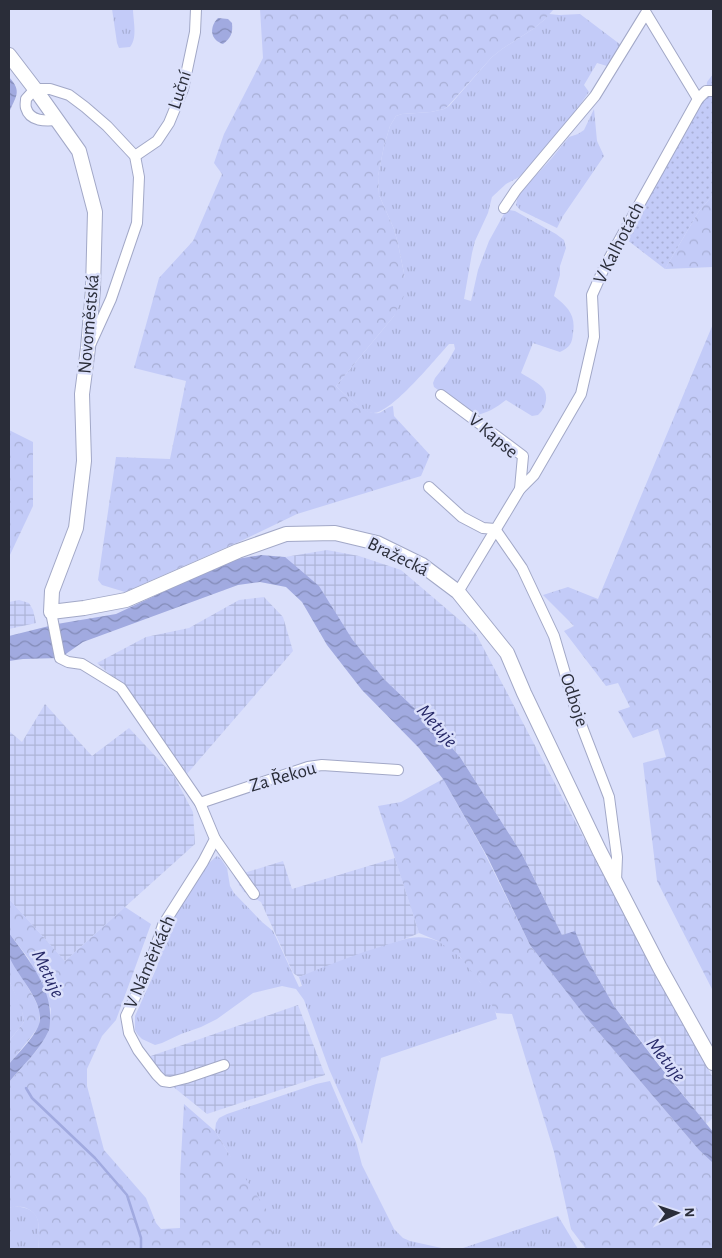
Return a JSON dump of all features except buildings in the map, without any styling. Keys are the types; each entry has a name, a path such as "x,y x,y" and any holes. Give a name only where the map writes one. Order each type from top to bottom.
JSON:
{"street":[{"name":"Luční","path":"134,156 157,141 169,123 183,89 195,32 196,9"},
{"path":"504,208 516,190 595,96 646,13 698,99 706,91 713,91"},
{"name":"Novoměstská","path":"9,55 79,151 95,212 93,289 82,394 84,461 76,528 52,591 52,617"},
{"path":"35,89 50,89 69,95 85,106 107,126 134,156 139,177 137,223 111,299 88,348"},
{"name":"V Kalhotách","path":"458,592 520,489 534,474 581,394 594,337 592,295 624,230 698,99"},
{"name":"V Kapse","path":"441,395 523,456 520,489"},
{"path":"429,487 462,517 483,528 495,529"},
{"name":"Odboje","path":"495,529 522,568 554,636 577,714 609,797 617,857 616,882"},
{"name":"Bražecká","path":"52,617 84,608 126,600 238,550 286,534 335,534 377,542 422,565 458,592 507,653 524,693 599,850"},
{"path":"52,617 60,658 68,662 82,664 121,688 200,803 215,839 254,894"},
{"name":"Za Řekou","path":"200,803 308,767 322,765 398,770"},
{"name":"V Náměrkách","path":"215,839 163,925 148,970 126,1016 129,1033 138,1050 162,1081 170,1082 186,1078 224,1065"},
{"name":"Odboje","path":"599,850 660,968 713,1063"}],"shaded area":[{"path":"327,550 359,556 401,570 476,634 713,1078 713,1118 706,1124 614,1006 586,957 575,932 562,935 522,854 460,757 432,725 384,679 285,557"},
{"path":"264,597 283,617 293,651 186,775 135,700 124,687 97,663 146,637 189,628 239,600"},
{"path":"19,600 29,603 36,623 9,629 9,602"},
{"path":"45,704 92,756 129,728 174,776 193,812 195,844 65,961 9,899 9,731 22,742"},
{"path":"395,858 419,933 299,977 293,973 261,902 243,891 234,876 283,861 292,889"},
{"path":"298,1005 325,1075 207,1114 166,1081 148,1057"}],"green space":[{"path":"112,9 133,9 134,39 130,47 119,48"},
{"path":"260,9 554,9 533,29 492,57 444,109 396,116 390,126 384,146 378,176 379,195 394,229 398,244 405,278 404,296 394,316 336,386 356,404 368,411 379,413 393,406 394,416 430,455 421,476 297,514 125,592 102,585 98,580 116,457 170,459 186,381 134,368 159,278 193,241 222,174 214,163 224,134 263,58"},
{"path":"549,14 580,14 621,45 607,66 597,63 584,85 589,92 564,127 519,177 506,184 492,197 488,213 475,241 464,299 471,301 478,270 489,241 505,212 509,210 515,211 564,240 566,248 554,296 567,308 572,316 574,327 572,340 568,347 560,352 533,343 521,373 537,382 544,389 545,405 538,415 532,416 506,400 491,410 474,416 434,387 435,378 455,349 454,344 449,344 391,405 373,413 364,410 336,386 394,316 405,278 394,229 379,195 378,176 390,126 396,116 431,112 449,106 492,57 533,29"},
{"path":"713,74 713,195 699,211 665,269 622,236 706,94 707,82"},
{"path":"594,109 597,141 604,156 563,216 557,228 520,210 516,205 518,195 569,137 584,130"},
{"path":"713,195 713,267 665,269 699,211"},
{"path":"713,324 713,991 657,881 643,763 666,757 658,729 633,738 618,711 630,707 618,683 606,686 564,631 574,626 543,595 568,587 598,599"},
{"path":"9,430 33,442 33,506 9,557"},
{"path":"443,779 483,850 530,945 589,1021 699,1150 713,1163 713,1249 586,1249 571,1229 554,1152 512,1014 496,1013 480,982 460,957 438,941 419,933 378,806 401,802"},
{"path":"217,856 227,868 230,886 234,893 273,931 299,987 302,986 299,977 331,964 401,940 416,937 427,938 447,946 468,966 487,994 497,1019 381,1058 362,1144 329,1069 304,1000 296,989 282,986 253,993 217,1019 162,1043 155,1045 142,1039 135,1030 135,1016 157,967 170,917 204,867"},
{"path":"9,899 65,961 125,907 151,924 116,1020 102,1036 87,1069 87,1086 104,1150 146,1198 156,1223 161,1229 180,1228 180,1176 184,1104 215,1131 266,1209 273,1226 273,1249 39,1249 38,1225 35,1214 23,1207 9,1208 9,1082 37,1050 49,1028 51,1009 29,959 9,933"},
{"path":"9,955 40,1011 39,1026 9,1064 9,1041 24,1022 20,1006 9,980"},
{"path":"9,980 20,1006 24,1022 9,1041"},
{"path":"330,1081 356,1142 362,1165 394,1229 403,1238 410,1241 446,1249 273,1249 273,1245 229,1154 215,1131 216,1123 219,1118 227,1114"},
{"path":"14,1206 31,1211 38,1220 39,1249 9,1249 9,1208"},
{"path":"558,1216 578,1249 460,1249"}],"water":[{"path":"218,18 228,19 232,23 231,35 223,44 215,40 212,33 213,25"},
{"path":"9,77 17,91 9,113"},
{"path":"261,555 285,557 319,586 352,639 384,679 432,725 460,757 522,854 562,935 575,931 586,957 614,1006 713,1132 713,1163 699,1150 589,1021 530,945 487,856 443,779 419,748 362,690 327,645 302,602 286,587 260,582 238,585 83,642 60,658 9,661 9,636 57,624 116,614 231,560"},
{"path":"9,933 37,973 47,995 50,1007 50,1026 41,1044 9,1082 9,1064 32,1037 38,1027 40,1018 35,1000 9,956"}],"waterway":[{"path":"26,1088 32,1098 95,1158 127,1195 141,1238 141,1249"}],"water label":[{"name":"Metuje","path":"437,726"},
{"name":"Metuje","path":"48,974"},
{"name":"Metuje","path":"666,1060"}]}
